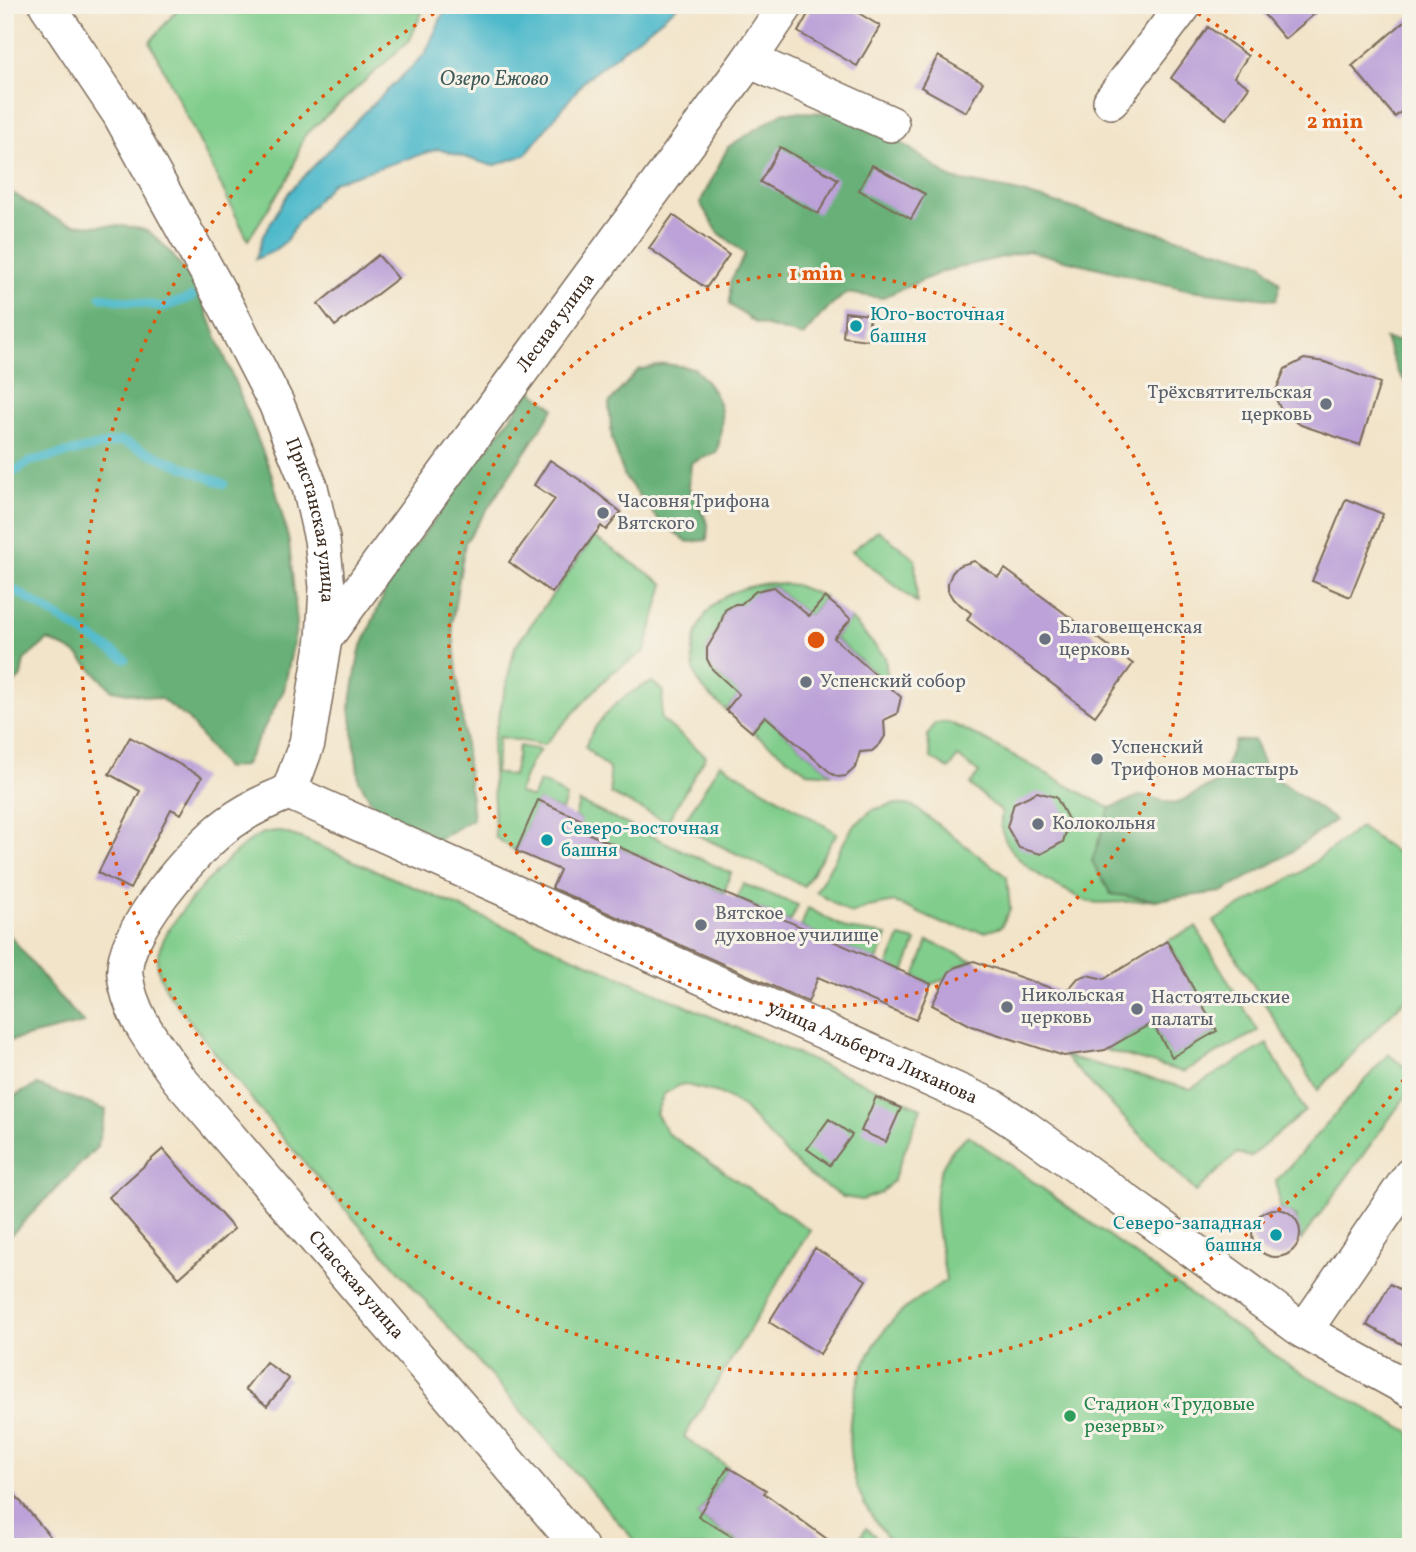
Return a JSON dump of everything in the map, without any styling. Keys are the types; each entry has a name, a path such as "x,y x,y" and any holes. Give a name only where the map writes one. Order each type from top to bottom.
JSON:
{"street":[{"name":"Пристанская улица","path":"47,5 120,114 224,302 289,433 310,487 322,539 327,587 324,639 307,743 289,792"},
{"name":"Лесная улица","path":"324,639 749,60 786,5"},
{"path":"1111,101 1184,5"},
{"path":"749,60 891,124"},
{"name":"Спасская улица","path":"289,792 262,802 228,824 179,872 146,917 129,947 124,972 130,1000 139,1021 178,1079 580,1547"},
{"name":"улица Альберта Лиханова","path":"289,792 991,1106 1304,1331 1411,1390"},
{"path":"1304,1331 1411,1175"}],"green space":[{"path":"181,5 425,5 410,40 304,136 291,173 248,240 150,42"},
{"path":"784,112 835,113 905,145 952,179 1015,191 1262,263 1280,283 1276,300 1190,290 1028,251 944,271 881,298 846,293 822,314 803,336 756,323 730,305 730,282 745,254 718,232 700,203 728,147"},
{"path":"11,192 61,221 87,226 126,226 150,233 173,256 198,290 272,475 289,542 297,624 284,690 244,766 225,768 188,719 161,699 112,690 76,653 48,640 24,660 21,676 5,695 5,193"},
{"path":"1385,339 1411,343 1411,389 1397,371"},
{"path":"665,364 694,368 711,388 720,406 722,426 717,452 691,463 689,486 708,524 707,540 688,542 660,522 624,476 612,439 609,403 638,370"},
{"path":"531,390 554,408 465,543 452,622 473,819 437,840 380,816 359,781 350,708 359,653 391,578"},
{"path":"878,530 915,559 917,603 852,551"},
{"path":"594,537 664,584 645,651 610,674 544,745 499,737 495,773 513,776 519,746 540,750 531,762 518,793 532,798 539,782 549,785 566,797 562,811 538,801 516,851 495,837 492,745 515,647"},
{"path":"768,583 795,585 825,597 809,616 774,587 757,591 749,605 735,604 725,610 719,628 707,648 707,658 712,669 740,694 726,710 704,690 697,677 693,654 697,631 709,610 722,598 741,589"},
{"path":"851,619 885,657 888,684 834,638"},
{"path":"653,682 663,692 661,719 706,756 667,822 611,794 609,769 585,747 596,726 612,707 632,692"},
{"path":"765,716 832,774 807,772 752,732"},
{"path":"948,722 1110,808 1092,861 1111,894 1156,900 1105,903 1088,901 1047,880 1022,862 1005,839 1001,826 1002,812 970,785 979,773 958,757 949,769 931,758 927,736 935,723"},
{"path":"1254,740 1267,772 1335,820 1287,855 1222,892 1156,900 1111,894 1092,861 1110,808 1142,795 1175,804 1220,781 1235,741"},
{"path":"720,763 837,833 804,886 681,827"},
{"path":"579,802 731,873 724,893 578,829 581,820 575,817"},
{"path":"894,804 913,806 1007,877 1010,909 1001,927 985,932 943,924 895,902 868,907 851,914 816,892 852,828 872,810"},
{"path":"1360,827 1411,863 1411,993 1318,1090 1214,921 1300,873"},
{"path":"278,831 301,838 921,1108 893,1181 881,1193 862,1200 843,1197 811,1177 744,1108 719,1093 682,1084 664,1094 656,1113 667,1133 810,1230 684,1437 728,1467 698,1516 745,1547 640,1547 277,1131 170,996 160,977 157,961 163,941 172,925 199,890 231,857 259,835"},
{"path":"743,884 798,905 790,922 737,899"},
{"path":"808,908 847,929 887,935 877,961 801,927"},
{"path":"1196,927 1258,1031 1183,1072 1105,1050 1152,1023 1172,1056 1217,1031 1167,941"},
{"path":"5,929 56,993 84,1023 5,1042"},
{"path":"900,937 916,941 904,973 888,965"},
{"path":"928,941 974,961 956,967 946,979 931,984 915,977"},
{"path":"1267,1044 1305,1111 1250,1157 1237,1153 1196,1192 1064,1056 1190,1089"},
{"path":"1388,1054 1411,1072 1411,1089 1301,1240 1296,1217 1280,1208 1276,1181"},
{"path":"37,1085 106,1110 97,1147 5,1241 5,1100"},
{"name":"Стадион «Трудовые резервы»","path":"968,1135 1290,1366 1411,1433 1411,1547 895,1547 867,1509 856,1481 849,1435 851,1412 864,1366 888,1326 908,1307 946,1280 936,1216 937,1184 941,1169 951,1152"},
{"path":"866,1528 888,1547 854,1547"}],"water":[{"name":"Озеро Ежово","path":"447,5 679,5 585,80 525,155 493,166 438,149 333,182 298,222 286,241 272,252 256,259 263,236 289,192 425,54"}],"building":[{"path":"813,5 845,5 880,26 857,66 798,32"},
{"path":"1256,5 1325,5 1285,39"},
{"path":"1411,16 1411,103 1395,117 1352,66"},
{"path":"1208,27 1248,56 1234,77 1249,87 1226,119 1171,78"},
{"path":"938,56 983,82 966,112 921,87"},
{"path":"780,147 838,179 818,214 760,182"},
{"path":"872,165 925,194 911,219 859,190"},
{"path":"673,215 729,255 706,288 649,248"},
{"path":"378,255 398,278 335,326 318,304"},
{"name":"Юго-восточная башня","path":"845,312 870,315 867,340 843,337"},
{"name":"Трёхсвятительская церковь","path":"1304,359 1325,362 1380,383 1360,445 1301,425 1282,412 1274,395 1285,369"},
{"path":"550,460 621,512 606,530 601,526 552,593 509,562 555,499 534,485"},
{"path":"1346,499 1383,514 1350,597 1312,581"},
{"name":"Благовещенская церковь","path":"974,561 998,577 1005,569 1133,664 1095,716 967,620 971,613 953,599 948,591 948,583 958,566"},
{"name":"Успенский собор","path":"774,587 809,616 825,597 851,619 834,638 901,697 897,714 884,720 885,736 880,744 872,751 860,752 855,768 846,776 838,777 832,774 765,716 752,732 726,710 739,694 712,669 707,659 707,648 719,628 725,610 735,604 741,604 756,591"},
{"path":"130,737 202,777 181,814 171,809 130,889 98,873 140,791 109,774"},
{"name":"Колокольня","path":"1037,792 1056,797 1069,821 1063,842 1041,854 1019,848 1007,827 1014,803"},
{"name":"Вятское духовное училище","path":"538,800 582,820 578,829 931,984 916,1020 818,977 808,1002 552,888 560,870 516,851"},
{"path":"1167,941 1217,1031 1172,1057 1152,1023 1105,1050 1064,1056 972,1026 932,1005 949,972 974,961 1065,993 1078,978 1087,975 1104,979"},
{"path":"876,1097 901,1108 886,1142 861,1131"},
{"path":"829,1119 852,1135 830,1165 807,1149"},
{"path":"163,1149 234,1229 179,1278 109,1197"},
{"name":"Северо-западная башня","path":"1276,1209 1285,1210 1293,1216 1299,1224 1299,1242 1293,1250 1285,1256 1276,1257 1267,1256 1259,1250 1253,1242 1252,1233 1253,1224 1259,1216 1267,1210"},
{"path":"815,1248 866,1280 820,1354 769,1322"},
{"path":"1390,1284 1411,1295 1411,1349 1367,1325"},
{"path":"266,1362 289,1379 267,1406 245,1389"},
{"path":"728,1467 766,1490 764,1493 838,1547 749,1547 698,1516"},
{"path":"5,1483 59,1547 5,1547"}],"waterway":[{"path":"101,297 164,307 192,297"},
{"path":"5,478 31,461 121,441 224,484"},
{"path":"5,584 125,659"}],"place":[{"name":"Юго-восточная башня","path":"856,326"},
{"name":"Трёхсвятительская церковь","path":"1326,404"},
{"name":"Часовня Трифона Вятского","path":"603,513"},
{"name":"Благовещенская церковь","path":"1045,639"},
{"name":"Успенский собор","path":"806,682"},
{"name":"Успенский Трифонов монастырь","path":"1097,759"},
{"name":"Колокольня","path":"1038,824"},
{"name":"Северо-восточная башня","path":"547,840"},
{"name":"Вятское духовное училище","path":"701,925"},
{"name":"Никольская церковь","path":"1007,1007"},
{"name":"Настоятельские палаты","path":"1137,1009"},
{"name":"Северо-западная башня","path":"1276,1235"},
{"name":"Стадион «Трудовые резервы»","path":"1070,1416"}]}
